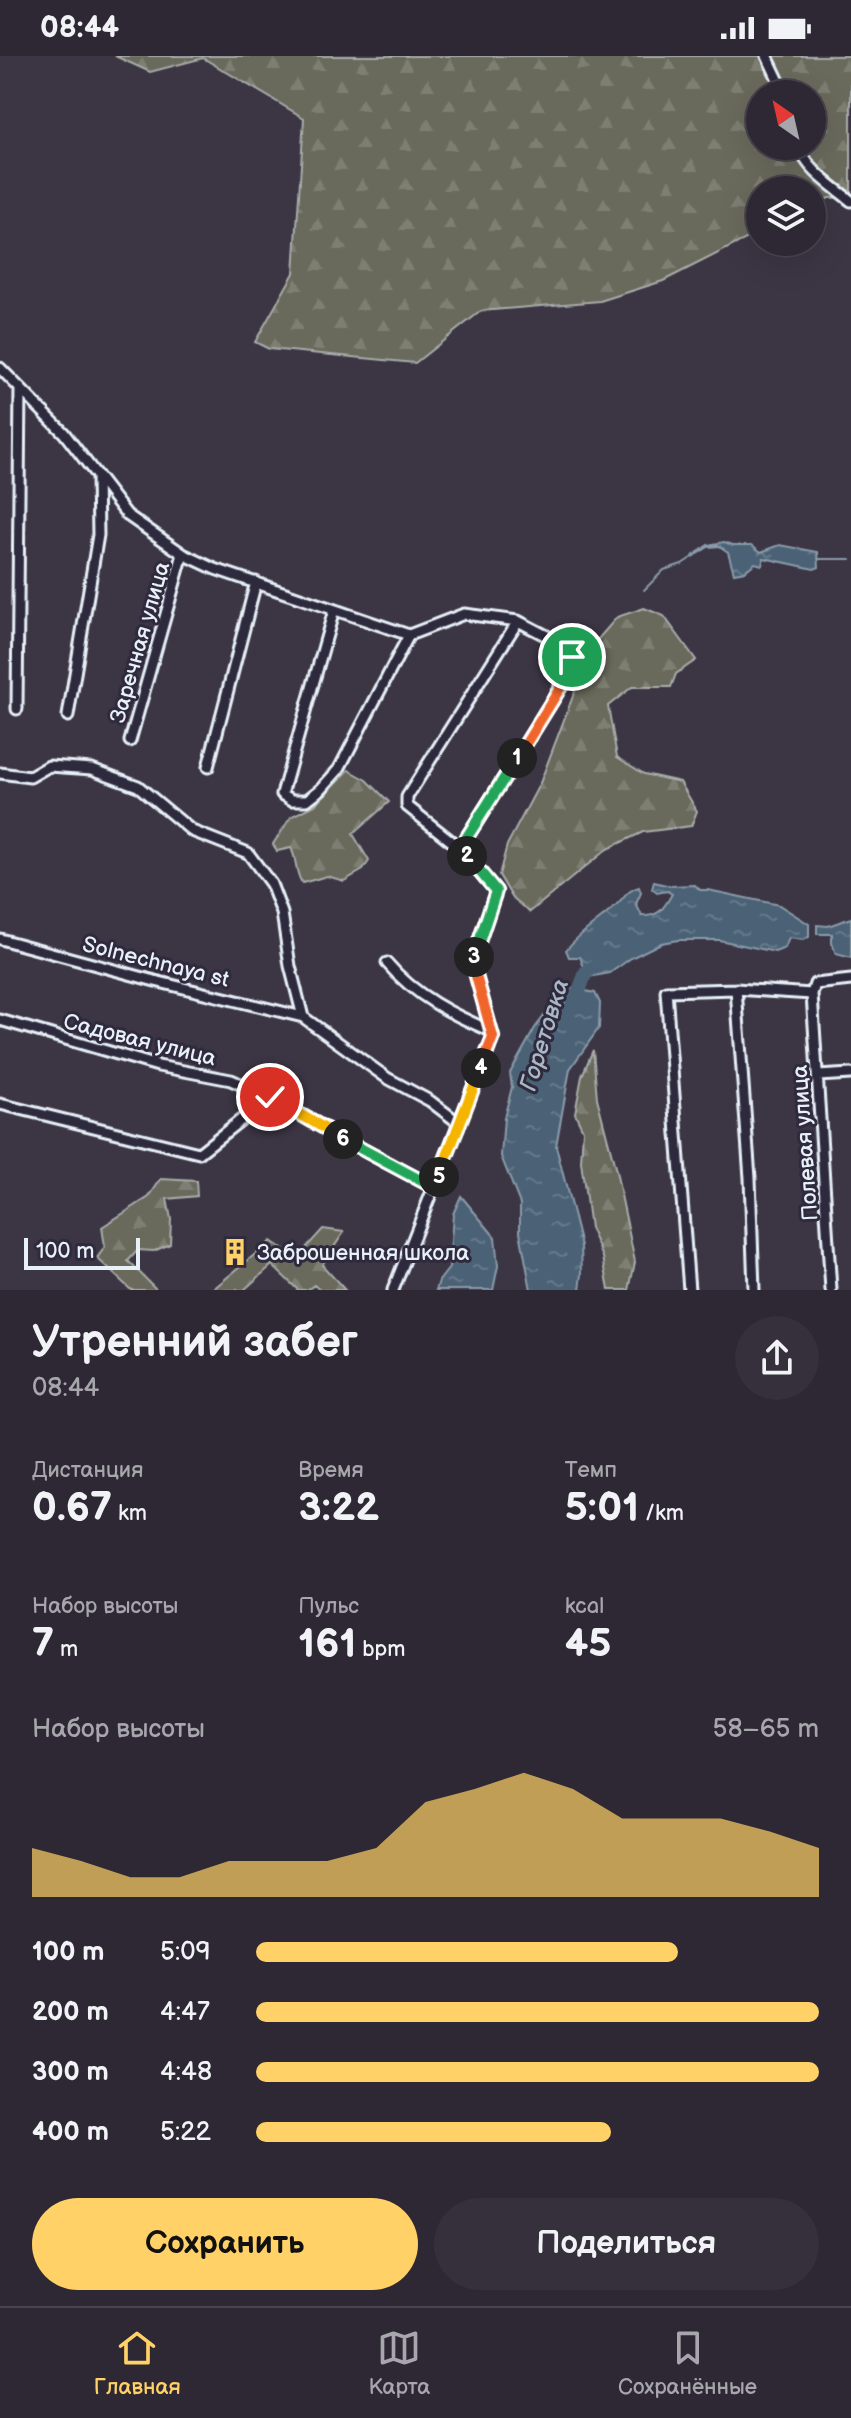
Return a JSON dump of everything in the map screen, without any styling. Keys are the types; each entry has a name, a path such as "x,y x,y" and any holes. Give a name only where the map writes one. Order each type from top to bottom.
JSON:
{"street":[{"path":"767,56 778,80"},
{"path":"806,160 814,171 851,201"},
{"path":"0,368 64,433 127,515 183,554 215,569 409,635 464,614 518,621 568,647 572,657 570,672 460,848"},
{"path":"17,709 20,388"},
{"path":"68,716 98,535 97,476"},
{"name":"Заречная улица","path":"130,741 183,554"},
{"path":"208,767 256,582"},
{"path":"334,610 282,794 292,800 307,800 339,769 409,635"},
{"path":"393,1290 493,1037 476,976 474,955 496,891 460,848 407,806 407,797 518,621"},
{"path":"0,773 30,777 49,766 92,769 138,786 192,831 248,853 271,884 282,913 290,966 303,1017 387,1078 430,1101 459,1123"},
{"name":"Solnechnaya st","path":"0,939 303,1017"},
{"path":"387,963 403,982 423,996 491,1031"},
{"path":"689,1290 666,991 736,989 812,994 815,984 851,980"},
{"path":"736,989 750,1178 754,1290"},
{"name":"Полевая улица","path":"812,994 831,1290"},
{"name":"Садовая улица","path":"0,1020 158,1066 231,1080 270,1097 435,1188"},
{"path":"818,1076 851,1074"},
{"path":"0,1104 199,1153 270,1097"}],"green space":[{"path":"115,56 851,56 851,197 826,199 826,176 746,176 746,239 663,281 600,301 481,311 415,363 269,349 255,342 294,273 304,118 203,58 150,72"},
{"path":"644,608 664,616 696,660 676,674 671,687 632,687 608,706 617,757 644,774 680,782 697,811 691,826 643,832 607,849 530,912 512,897 499,875 507,845 540,783 592,646 617,617"},
{"path":"349,770 367,780 389,802 353,834 369,861 363,870 344,881 327,876 302,883 291,848 277,851 273,844 291,817 315,805"},
{"path":"593,1050 597,1098 635,1262 629,1290 609,1290 603,1257 590,1228 581,1162 583,1130 575,1113 582,1076"},
{"path":"161,1179 196,1181 197,1196 167,1199 171,1219 170,1244 154,1251 138,1250 128,1261 157,1290 131,1290 97,1258 105,1247 102,1227 149,1197"},
{"path":"323,1229 344,1232 322,1265 345,1290 320,1290 314,1285 307,1290 298,1290 272,1265 244,1290 212,1290 271,1241 296,1259"}],"water":[{"path":"724,542 752,545 761,552 780,545 818,552 819,567 814,569 764,558 762,565 755,563 745,571 734,573 728,552 718,545 693,556 708,545"},
{"path":"654,882 670,886 695,885 700,890 779,905 809,924 809,937 803,940 789,938 785,948 775,952 719,940 661,943 610,973 588,977 580,957 569,957 566,950 635,888 639,887 641,893 636,904 642,916 660,911 672,894 667,891 657,893 652,889"},
{"path":"851,918 851,958 836,954 832,934 817,934 817,925 828,926"},
{"path":"566,987 595,993 600,1003 599,1028 570,1069 556,1146 581,1246 582,1274 580,1290 531,1290 520,1232 520,1204 501,1156 504,1118 512,1087 510,1073 535,1028"},
{"path":"461,1196 495,1237 498,1266 493,1290 436,1290 449,1268 453,1214"}],"waterway":[{"path":"644,590 664,570 682,564 708,547 720,546"},
{"path":"818,559 851,559"},
{"name":"Горетовка","path":"574,1005 586,972 600,965"}],"place":[{"name":"Заброшенная школа","path":"235,1252"}],"route":[{"path":"270,1097 435,1188 493,1037 476,976 474,955 496,891 460,848 570,672 572,657"}]}
